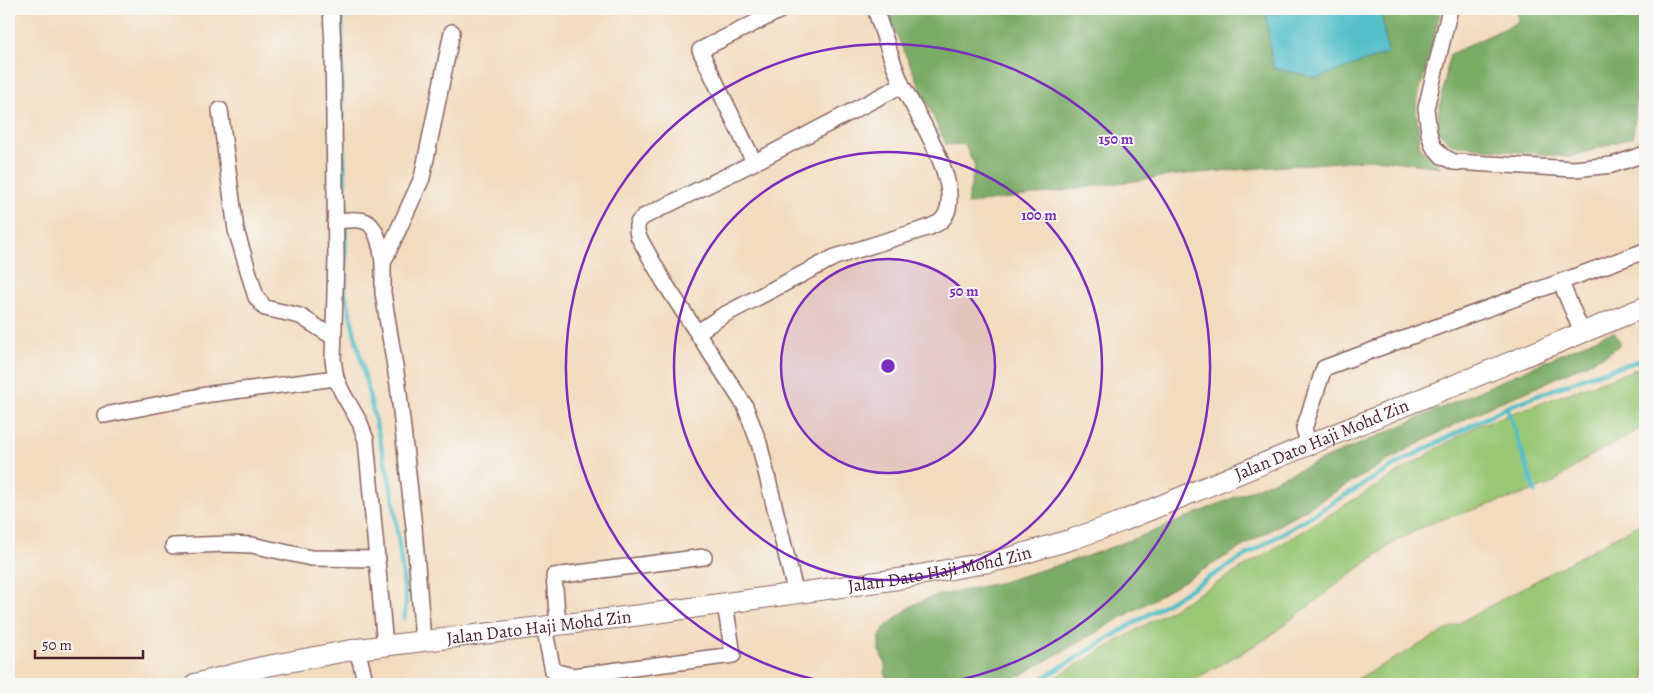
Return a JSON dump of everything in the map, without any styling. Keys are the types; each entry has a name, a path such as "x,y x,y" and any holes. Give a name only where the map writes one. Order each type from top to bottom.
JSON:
{"main road":[{"name":"Jalan Dato Haji Mohd Zin","path":"195,684 262,667 357,649 725,604 1005,559 1065,542 1124,521 1645,307"}],"street":[{"path":"331,9 338,221 333,360 336,378 360,423 366,440 385,646"},
{"path":"754,162 700,50 783,9"},
{"path":"698,332 722,316 835,257 930,227 940,222 946,214 949,204 942,164 936,148 902,85 875,9"},
{"path":"1450,9 1426,108 1429,133 1433,146 1442,156 1454,162 1574,169 1612,165 1645,154"},
{"path":"383,263 422,178 452,32"},
{"path":"796,594 759,443 745,406 664,282 638,236 636,228 638,222 643,217 902,85"},
{"path":"220,110 236,230 256,297 265,308 300,316 333,338"},
{"path":"338,221 364,220 375,232 382,251 383,292 398,385 414,527 423,641"},
{"path":"1309,444 1304,429 1324,368 1561,283 1641,252"},
{"path":"1561,283 1582,332"},
{"path":"105,415 211,394 336,378"},
{"path":"174,546 252,545 311,558 378,559"},
{"path":"704,557 554,576 551,626 553,671 573,676 734,655 725,604"},
{"path":"357,649 366,684"}],"green space":[{"path":"885,9 1441,9 1416,106 1420,149 1441,167 1376,159 1184,174 967,204 975,166 964,144 946,145"},
{"path":"1517,9 1645,9 1633,137 1569,157 1452,145 1438,131 1438,115 1450,54 1518,22"},
{"path":"1614,332 1620,342 1609,353 1526,392 1497,403 1406,450 1142,606 1005,684 886,684 885,664 879,650 879,639 884,628 911,606 931,597 999,583 1087,556 1155,531 1376,437"},
{"path":"1645,366 1645,426 1585,459 1551,484 1434,522 1399,539 1266,639 1186,684 1044,684 1234,573 1479,425"},
{"path":"1645,521 1645,684 1348,684"}],"water":[{"path":"1300,9 1380,9 1388,53 1317,78 1273,68 1266,15"}],"waterway":[{"path":"342,9 342,106 346,213 345,292 393,496 406,602 404,618"},
{"path":"1033,684 1402,461 1507,407 1589,376 1645,359"},
{"path":"1507,407 1535,492"}]}
